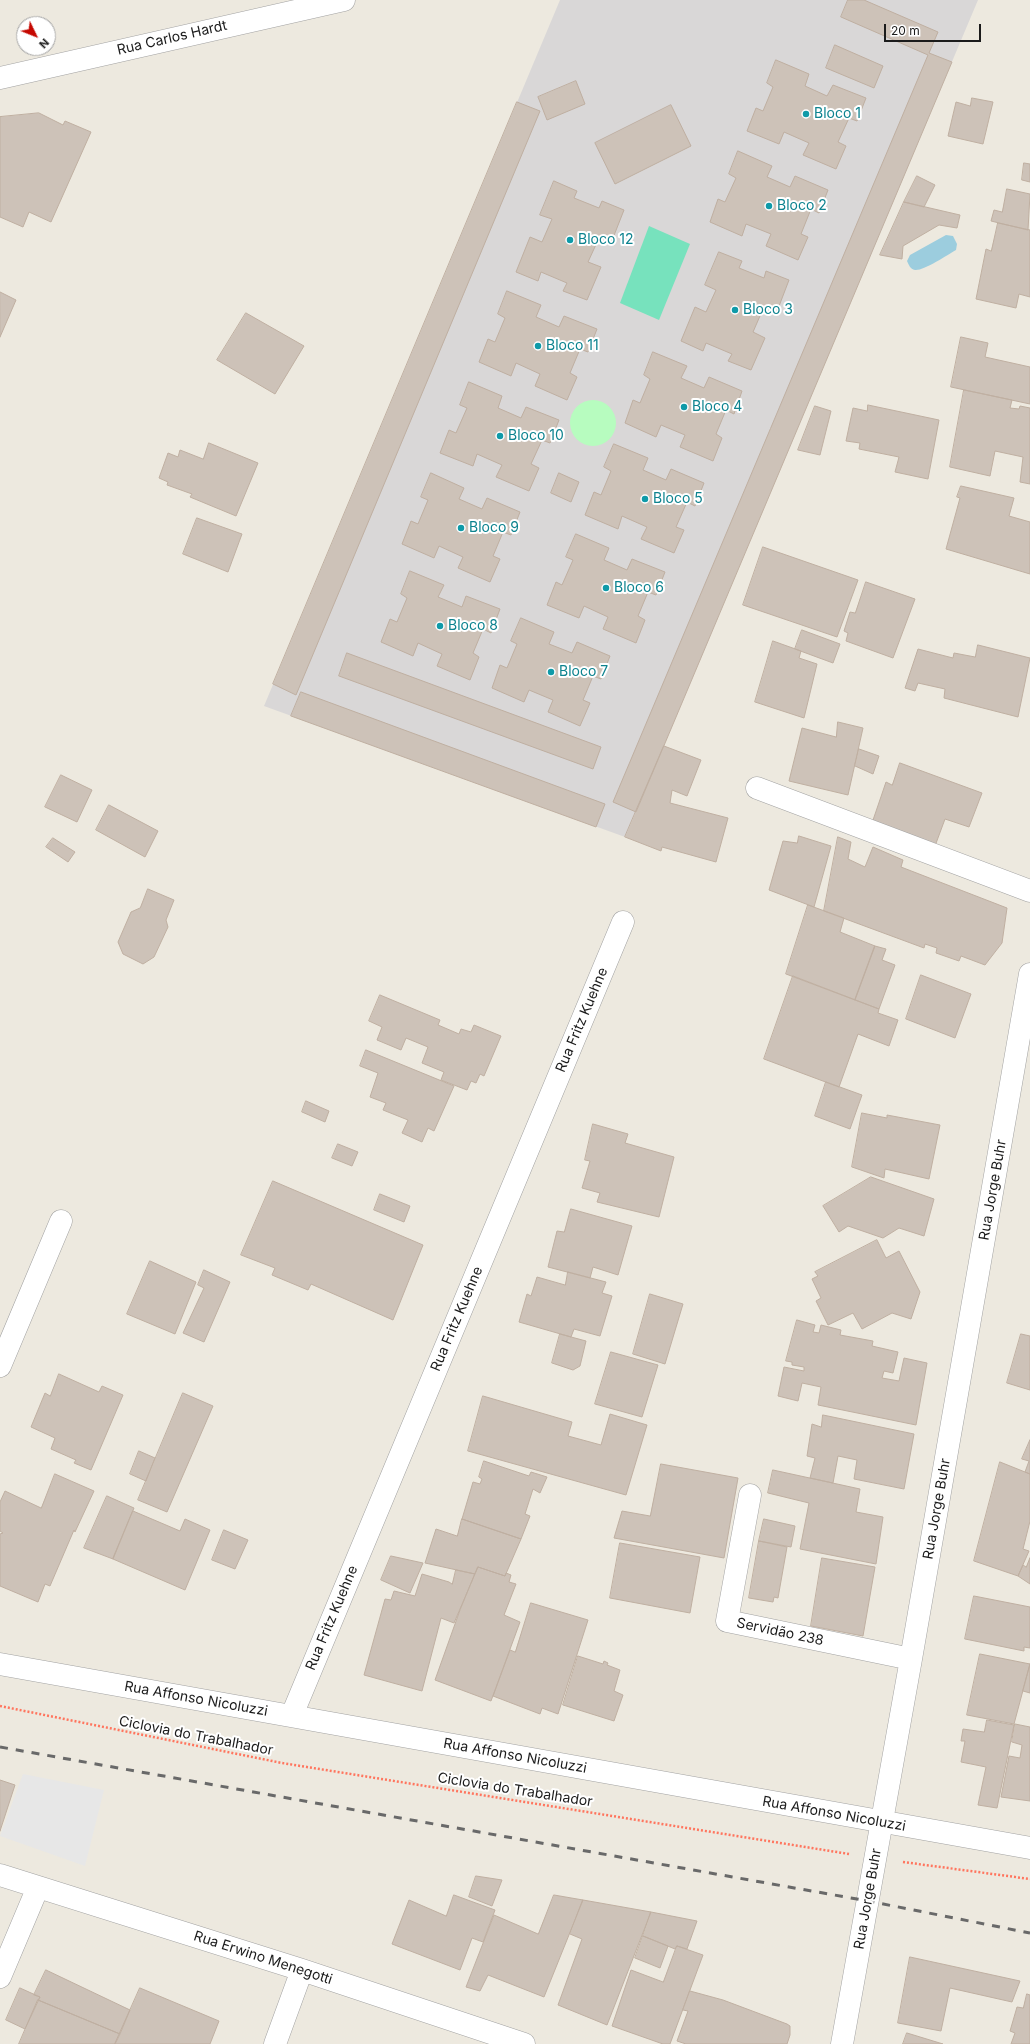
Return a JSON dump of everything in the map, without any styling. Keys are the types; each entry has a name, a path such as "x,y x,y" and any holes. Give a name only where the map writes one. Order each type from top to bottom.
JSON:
{"street":[{"name":"Rua Carlos Hardt","path":"0,78 344,0"},
{"path":"757,788 1030,891"},
{"name":"Rua Fritz Kuehne","path":"292,1715 623,922"},
{"name":"Rua Jorge Buhr","path":"842,2044 911,1659 1030,974"},
{"path":"0,1366 61,1221"},
{"name":"Servidão 238","path":"750,1495 727,1621 911,1659"},
{"name":"Rua Affonso Nicoluzzi","path":"0,1664 1030,1848"},
{"name":"Rua Erwino Menegotti","path":"0,1875 302,1970 524,2044"},
{"path":"0,1977 38,1887"},
{"path":"275,2044 302,1970"}],"path":[{"name":"Ciclovia do Trabalhador","path":"0,1706 282,1764 876,1858 1030,1879"}],"shaded area":[{"path":"560,0 978,0 625,837 264,706"},
{"path":"23,1774 104,1790 85,1866 0,1836"}],"green space":[{"path":"649,226 690,244 659,320 620,303"},
{"path":"598,400 610,406 615,414 615,432 610,440 602,445 588,446 576,440 571,432 570,418 576,406 584,401"}],"water":[{"path":"946,235 953,236 957,244 956,250 919,270 911,268 907,261 910,255"}],"building":[{"path":"848,0 864,0 938,32 929,53 952,62 636,812 613,802 928,55 841,17"},
{"path":"835,45 883,66 874,88 826,68"},
{"name":"Bloco 1","path":"776,60 809,74 805,86 827,96 833,85 866,98 857,121 849,118 838,142 846,146 836,169 803,155 809,143 784,132 779,144 747,131 756,108 763,111 773,87 767,83"},
{"path":"576,81 585,104 547,120 538,97"},
{"path":"972,98 993,102 983,144 948,136 956,102 970,106"},
{"path":"517,102 540,111 296,695 273,684"},
{"path":"671,105 691,146 615,184 595,143"},
{"path":"39,113 63,125 65,121 91,132 51,222 29,212 23,227 0,217 0,117"},
{"name":"Bloco 2","path":"738,151 772,166 767,177 790,187 795,176 828,190 819,213 811,209 801,234 808,237 798,260 766,246 771,234 746,224 742,236 710,222 718,199 725,202 736,178 729,174"},
{"path":"1024,163 1030,164 1030,182 1022,180"},
{"path":"917,176 935,185 924,207 904,202"},
{"name":"Bloco 12","path":"554,181 577,191 574,198 599,208 602,201 624,210 611,243 599,238 588,262 601,267 587,300 563,291 567,283 541,272 538,281 516,272 530,237 542,242 552,219 540,215"},
{"path":"1007,189 1030,194 1028,230 991,221 994,210 1002,212"},
{"path":"904,202 960,215 957,228 939,225 903,246 902,259 880,255"},
{"path":"998,223 1030,230 1030,297 1019,294 1016,308 976,299 986,249 991,251"},
{"name":"Bloco 3","path":"719,252 742,261 739,268 764,278 766,271 789,280 776,314 763,309 753,332 765,338 751,370 728,361 732,354 706,343 703,351 681,341 695,307 706,312 716,290 705,285"},
{"name":"Bloco 11","path":"507,291 541,305 536,317 559,327 564,316 597,329 588,352 580,349 570,373 577,377 567,400 535,386 540,374 516,363 511,376 479,362 488,339 495,342 505,318 498,314"},
{"path":"0,292 16,300 0,337"},
{"path":"246,313 304,346 275,394 217,360"},
{"path":"961,337 988,343 985,357 1030,367 1030,404 951,387"},
{"name":"Bloco 4","path":"653,352 687,366 681,378 704,388 709,377 742,391 734,414 726,410 716,434 722,438 713,461 680,447 685,435 661,425 656,437 625,423 633,400 640,403 650,379 644,375"},
{"name":"Bloco 10","path":"469,382 502,396 498,408 521,418 526,407 559,420 550,443 542,440 531,464 539,468 529,491 496,477 502,465 477,454 473,466 440,453 449,430 456,433 467,408 460,405"},
{"path":"964,390 1012,400 1010,408 1019,409 1020,406 1030,408 1030,484 1020,482 1023,457 995,451 990,476 950,467"},
{"path":"868,405 939,420 928,479 895,472 899,457 859,449 860,443 846,441 853,408 867,411"},
{"path":"815,406 831,411 820,455 798,450"},
{"path":"209,443 258,463 236,516 190,497 192,494 167,485 168,482 159,478 168,453 178,457 180,450 203,459"},
{"name":"Bloco 5","path":"614,444 648,458 643,470 666,480 671,469 704,483 695,506 687,502 676,527 684,530 674,553 641,539 647,527 622,516 618,529 585,515 594,492 601,495 611,471 604,467"},
{"name":"Bloco 9","path":"431,473 464,488 459,499 482,509 487,498 520,512 511,535 503,532 493,556 500,559 490,582 458,568 463,557 439,546 434,558 402,544 411,521 418,524 428,500 421,497"},
{"path":"559,473 579,482 571,502 551,493"},
{"path":"961,486 1014,498 1009,516 1030,522 1030,574 946,549 960,498 957,497"},
{"path":"197,518 242,534 228,572 183,554"},
{"name":"Bloco 6","path":"576,534 609,548 604,560 627,570 632,559 665,572 656,595 648,592 638,616 645,620 636,643 603,629 608,617 584,606 579,618 547,605 556,582 562,585 573,560 566,557"},
{"path":"763,547 858,580 837,637 743,605"},
{"name":"Bloco 8","path":"410,571 444,585 438,597 462,607 466,596 500,609 491,633 483,629 473,653 479,657 470,680 437,666 442,654 418,643 413,656 381,642 390,619 397,622 407,598 401,594"},
{"path":"866,582 915,599 893,658 846,641 848,633 844,631 850,612 855,613"},
{"name":"Bloco 7","path":"521,618 554,632 549,644 572,653 577,642 610,656 601,679 593,676 583,700 590,703 580,726 548,712 553,700 529,690 524,702 492,688 500,665 507,668 517,644 511,641"},
{"path":"802,630 840,644 833,663 795,649"},
{"path":"773,641 801,651 799,658 817,664 804,718 755,702"},
{"path":"978,645 1030,658 1018,717 944,698 945,689 918,683 915,691 905,688 918,649 953,658 954,653 975,657"},
{"path":"347,653 601,747 593,769 339,676"},
{"path":"301,692 605,804 596,827 291,716"},
{"path":"838,722 863,728 848,795 789,781 802,728 836,737"},
{"path":"664,746 701,760 687,796 672,790 670,803 728,818 716,862 662,847 661,851 625,837"},
{"path":"859,749 879,756 873,774 855,766"},
{"path":"900,763 982,793 969,827 945,819 935,846 871,826 886,782 892,785"},
{"path":"61,775 92,790 77,822 45,807"},
{"path":"109,805 158,831 145,857 96,830"},
{"path":"799,836 831,846 814,907 769,890 783,841 797,843"},
{"path":"838,837 851,842 848,859 865,867 873,847 903,860 901,867 1007,908 1002,943 985,965 961,956 959,961 936,953 937,948 925,944 924,948 824,911"},
{"path":"53,838 75,852 68,862 46,847"},
{"path":"148,889 174,900 166,920 168,927 154,957 143,964 123,954 118,942 131,912 140,908"},
{"path":"808,905 844,918 840,932 875,946 855,1000 786,974"},
{"path":"875,946 886,949 882,960 895,965 879,1009 855,1000"},
{"path":"921,975 971,994 955,1038 906,1019"},
{"path":"793,976 879,1009 878,1013 898,1020 889,1046 858,1034 839,1087 764,1059"},
{"path":"380,995 440,1020 438,1025 459,1034 461,1029 471,1032 474,1025 501,1036 484,1076 480,1074 476,1083 471,1081 467,1090 441,1080 444,1072 422,1063 428,1047 406,1038 401,1050 377,1040 382,1027 369,1021"},
{"path":"366,1050 454,1086 434,1131 428,1128 422,1142 402,1133 408,1120 383,1110 386,1103 370,1097 378,1073 360,1066"},
{"path":"826,1082 862,1095 850,1129 815,1116"},
{"path":"306,1101 329,1111 325,1122 302,1112"},
{"path":"862,1113 887,1118 887,1115 940,1125 929,1179 885,1169 884,1178 852,1167"},
{"path":"593,1124 628,1134 625,1143 674,1157 659,1217 597,1202 600,1193 582,1188 590,1161 585,1160"},
{"path":"338,1144 358,1152 352,1166 332,1158"},
{"path":"871,1177 934,1199 924,1236 899,1228 883,1238 848,1226 839,1232 823,1206"},
{"path":"273,1181 423,1245 393,1320 311,1284 308,1290 272,1275 275,1268 241,1255"},
{"path":"380,1194 410,1206 404,1222 374,1210"},
{"path":"571,1209 632,1226 618,1275 593,1267 590,1278 548,1267 557,1231 564,1232"},
{"path":"877,1240 886,1258 899,1251 920,1292 911,1319 892,1313 862,1329 853,1313 828,1325 816,1301 821,1298 812,1279 818,1276 815,1272"},
{"path":"150,1261 196,1282 175,1334 127,1314"},
{"path":"204,1270 230,1282 204,1342 183,1333 204,1288 198,1285"},
{"path":"568,1272 606,1282 602,1293 612,1296 600,1336 574,1329 571,1337 519,1322 527,1294 531,1296 537,1277 565,1285"},
{"path":"650,1294 683,1304 665,1364 633,1354"},
{"path":"797,1320 815,1325 813,1332 819,1333 821,1325 841,1330 840,1335 873,1341 872,1346 898,1352 893,1373 884,1371 882,1378 899,1381 904,1358 927,1363 916,1425 818,1405 821,1387 802,1383 798,1401 778,1396 784,1367 804,1371 804,1367 792,1365 792,1362 786,1361"},
{"path":"560,1334 586,1341 580,1366 573,1370 552,1363"},
{"path":"1021,1334 1030,1336 1030,1390 1007,1383"},
{"path":"611,1352 658,1365 642,1417 595,1404"},
{"path":"59,1374 99,1392 102,1386 123,1395 91,1470 74,1463 76,1460 51,1449 55,1438 31,1427 45,1393 50,1396"},
{"path":"183,1393 213,1406 167,1512 138,1500"},
{"path":"483,1396 572,1422 568,1436 601,1445 610,1414 647,1425 626,1495 468,1451"},
{"path":"823,1415 914,1434 904,1489 854,1479 857,1460 838,1456 833,1483 810,1478 815,1458 807,1456 812,1424 821,1427"},
{"path":"1030,1440 1030,1474 1025,1472 1029,1461 1022,1459"},
{"path":"139,1451 155,1458 146,1481 130,1474"},
{"path":"484,1461 529,1476 531,1472 547,1477 540,1493 533,1489 525,1514 530,1516 521,1539 462,1519 473,1482 480,1484 482,1479 479,1477"},
{"path":"1000,1462 1030,1474 1030,1521 1023,1549 1029,1551 1018,1576 974,1561"},
{"path":"661,1464 738,1478 724,1558 614,1538 622,1511 650,1516"},
{"path":"773,1470 860,1489 856,1512 883,1517 876,1564 800,1549 809,1503 768,1493"},
{"path":"55,1474 94,1491 75,1532 74,1530 50,1586 45,1584 38,1602 0,1586 0,1534 3,1533 0,1531 0,1502 5,1491 41,1508"},
{"path":"107,1496 134,1508 113,1559 84,1548"},
{"path":"133,1511 180,1531 185,1519 210,1530 185,1590 113,1559"},
{"path":"462,1519 521,1539 505,1576 478,1567 475,1574 425,1563 436,1529 457,1536"},
{"path":"764,1519 795,1526 791,1547 759,1541"},
{"path":"224,1530 248,1540 235,1569 212,1560"},
{"path":"759,1541 787,1547 778,1598 774,1597 773,1602 749,1598"},
{"path":"620,1543 700,1557 690,1613 610,1598"},
{"path":"391,1556 423,1563 410,1593 381,1580"},
{"path":"822,1558 875,1567 863,1636 811,1626"},
{"path":"1030,1558 1030,1584 1018,1576 1023,1565 1026,1567"},
{"path":"478,1567 505,1576 506,1573 511,1575 509,1582 516,1584 504,1615 520,1622 491,1701 435,1680 460,1610"},
{"path":"456,1570 475,1574 454,1623 441,1618 422,1691 364,1675 385,1599 391,1600 394,1591 415,1596 422,1574 452,1584"},
{"path":"974,1596 1030,1607 1030,1648 1024,1647 1024,1651 965,1639"},
{"path":"531,1603 588,1620 558,1714 542,1708 540,1714 493,1696 510,1650 515,1652"},
{"path":"980,1654 1030,1664 1014,1724 967,1715"},
{"path":"578,1656 603,1664 604,1661 608,1663 607,1665 620,1670 614,1691 623,1695 614,1721 563,1705"},
{"path":"1030,1664 1030,1693 1023,1691"},
{"path":"987,1720 1014,1725 997,1808 978,1805 986,1767 961,1762 965,1741 961,1741 963,1729 984,1732"},
{"path":"1015,1724 1030,1727 1030,1801 1001,1797 1009,1756 1020,1758 1022,1745 1012,1742"},
{"path":"0,1780 15,1785 0,1831"},
{"path":"476,1876 502,1880 492,1906 469,1897"},
{"path":"454,1895 495,1910 483,1942 472,1938 460,1970 392,1944 409,1900 446,1916"},
{"path":"554,1895 583,1900 544,1997 488,1975 480,1991 466,1987 494,1915 538,1934"},
{"path":"583,1900 651,1912 607,2025 558,2005 582,1939 570,1934"},
{"path":"651,1912 697,1921 687,1949 677,1946 675,1949 643,1936"},
{"path":"643,1936 668,1946 660,1968 635,1958"},
{"path":"677,1946 703,1955 670,2044 663,2044 612,2026 631,1970 663,1982"},
{"path":"910,1957 1020,1981 1012,2002 950,1988 941,2031 898,2023"},
{"path":"46,1970 130,2010 120,2034 38,2000 40,1997 34,1995"},
{"path":"20,1988 40,1997 25,2029 6,2020"},
{"path":"140,1988 219,2021 210,2044 115,2044"},
{"path":"690,1991 723,2000 787,2024 790,2026 790,2035 787,2044 686,2044 677,2041 688,2011 683,2010"},
{"path":"1027,1994 1030,1995 1030,2044 1011,2044 1015,2033 1010,2031 1017,2007 1023,2008"},
{"path":"38,2000 120,2034 115,2044 19,2044"},
{"path":"907,2033 943,2044 903,2044"}],"railway":[{"path":"0,1747 868,1901 1030,1933"}],"place":[{"name":"Bloco 1","path":"806,114"},
{"name":"Bloco 2","path":"769,206"},
{"name":"Bloco 12","path":"570,240"},
{"name":"Bloco 3","path":"735,310"},
{"name":"Bloco 11","path":"538,346"},
{"name":"Bloco 4","path":"684,407"},
{"name":"Bloco 10","path":"500,436"},
{"name":"Bloco 5","path":"645,499"},
{"name":"Bloco 9","path":"461,528"},
{"name":"Bloco 6","path":"606,588"},
{"name":"Bloco 8","path":"440,626"},
{"name":"Bloco 7","path":"551,672"}]}
